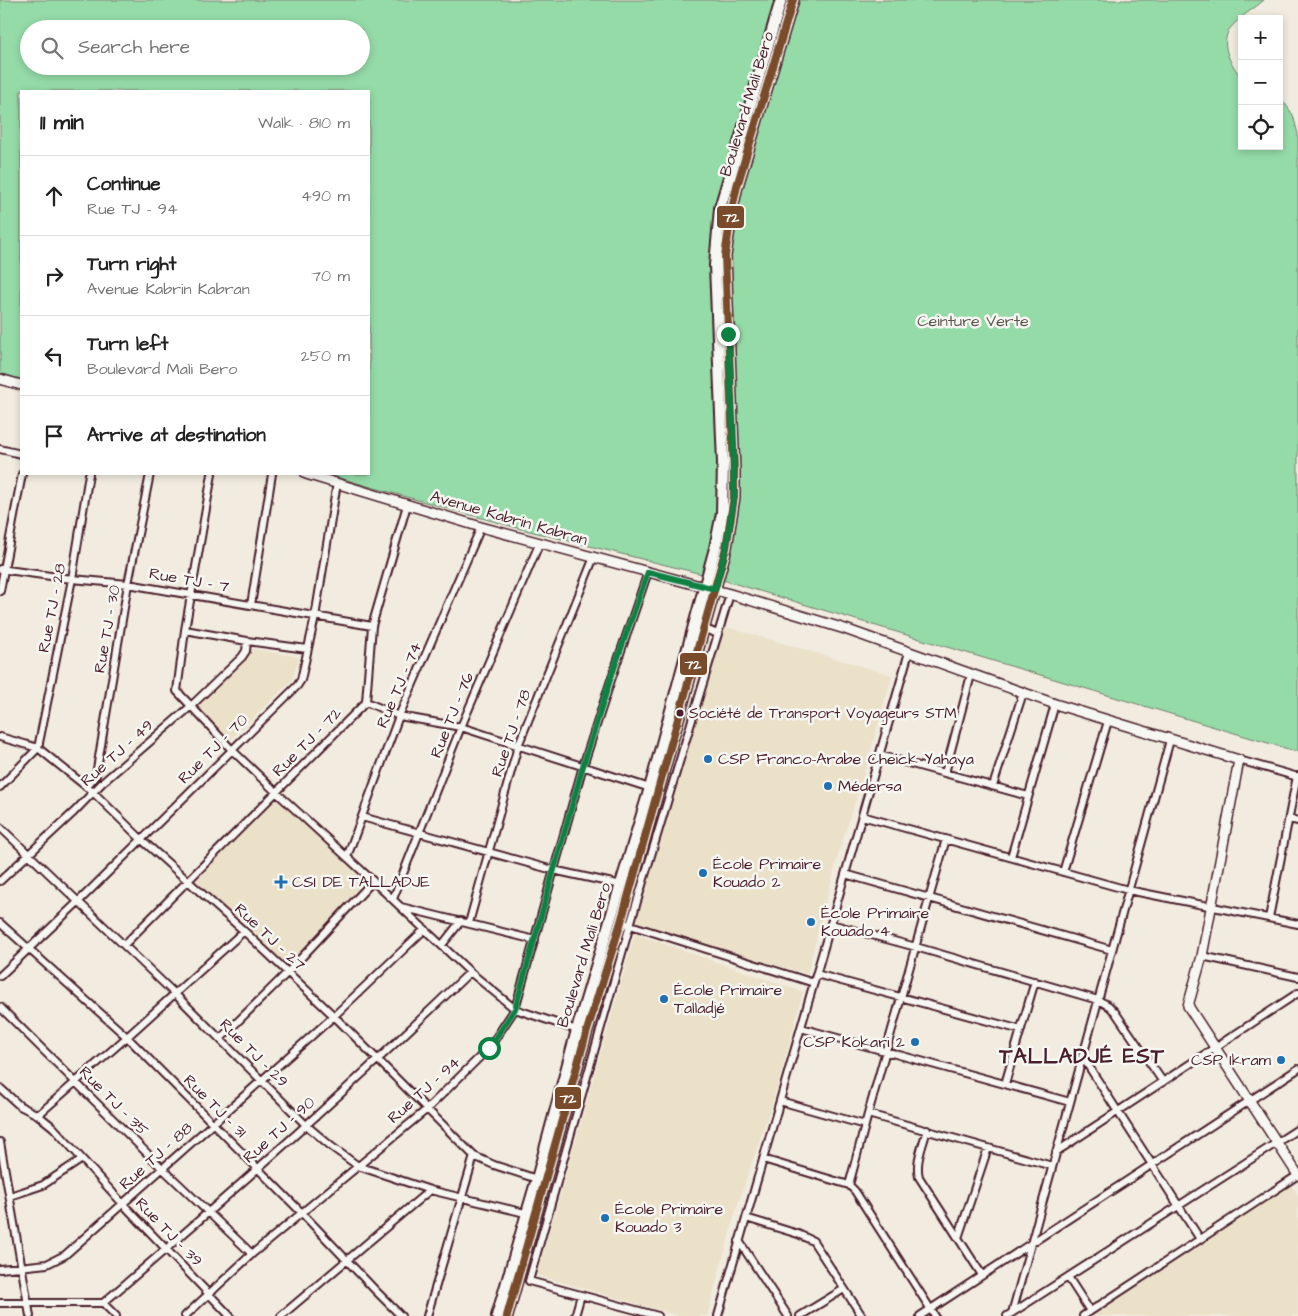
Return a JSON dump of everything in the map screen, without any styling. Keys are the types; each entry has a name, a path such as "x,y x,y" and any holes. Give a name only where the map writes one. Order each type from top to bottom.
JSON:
{"main road":[{"name":"Boulevard Mali Bero","path":"714,573 722,513 723,454 714,265 720,208 781,0"},
{"name":"Boulevard Mali Bero","path":"714,573 726,548 734,497 725,256 737,186 793,0"},
{"path":"706,605 714,573"},
{"name":"Boulevard Mali Bero","path":"507,1316 531,1215 537,1179 576,1030 626,886 705,629 706,605"},
{"name":"Boulevard Mali Bero","path":"497,1316 531,1215 540,1202 586,1034 625,924 626,886 650,788 706,605"}],"street":[{"path":"0,379 20,385"},
{"path":"0,449 20,454"},
{"path":"0,591 2,570 22,475"},
{"name":"Rue TJ - 28","path":"38,748 72,579 89,475"},
{"name":"Rue TJ - 30","path":"86,787 96,775 128,584 150,475"},
{"path":"212,475 185,630 177,691 232,750 470,972 515,1009 576,1030"},
{"path":"250,605 272,475"},
{"name":"Avenue Kabrin Kabran","path":"309,475 481,527 710,588 845,629 1055,704 1239,760"},
{"name":"Rue TJ - 70","path":"0,976 142,840 297,686 301,680 315,617 337,483"},
{"path":"408,505 372,626 366,702 400,716 461,727 650,788"},
{"name":"Rue TJ - 74","path":"347,856 400,716 481,527"},
{"name":"Rue TJ - 76","path":"393,899 461,727 540,542"},
{"name":"Rue TJ - 78","path":"469,923 518,746 594,557"},
{"name":"Rue TJ - 7","path":"2,570 128,584 372,626"},
{"name":"Rue TJ - 94","path":"185,1316 301,1212 426,1110 489,1048 515,1009 583,766 610,680 648,572"},
{"path":"658,1316 529,1281 551,1205 625,924 730,594"},
{"path":"705,629 718,634"},
{"path":"185,630 308,649"},
{"name":"Rue TJ - 49","path":"0,881 93,792 190,707 242,657 246,651 247,641"},
{"path":"718,1316 909,652"},
{"path":"945,773 971,675"},
{"path":"993,786 1023,693"},
{"name":"Rue TJ - 72","path":"124,945 366,702"},
{"path":"1010,857 1055,704"},
{"path":"1063,872 1108,721"},
{"path":"0,737 38,748 0,787"},
{"path":"1010,1315 1170,740"},
{"name":"Rue TJ - 27","path":"38,748 93,792 142,840 288,972 474,1156 494,1165 537,1179"},
{"path":"879,755 1028,796"},
{"path":"1083,1316 1298,1175 1188,1006 1202,956 1239,760 1297,776 1269,918"},
{"path":"862,816 1128,890 1298,924"},
{"path":"362,818 553,870 626,886"},
{"path":"1288,819 1298,821"},
{"name":"Rue TJ - 29","path":"0,827 174,993 306,1124 332,1147 358,1166 430,1190 531,1215"},
{"path":"849,1186 946,839"},
{"path":"845,874 1112,950"},
{"path":"220,1039 288,972 373,881"},
{"path":"400,906 534,940"},
{"path":"442,945 461,921"},
{"name":"Rue TJ - 31","path":"0,923 127,1037 301,1212 396,1315"},
{"path":"625,924 814,983"},
{"path":"831,924 1098,1000 1115,1012 1162,1082"},
{"name":"Rue TJ - 88","path":"0,1269 22,1268 55,1262 66,1255 334,1016 425,929"},
{"path":"38,1115 244,931"},
{"path":"1202,956 1298,977"},
{"name":"Rue TJ - 90","path":"103,1303 378,1061 470,972"},
{"path":"816,974 1021,1030"},
{"path":"1005,1084 1035,982"},
{"path":"1056,1152 1298,994"},
{"name":"Rue TJ - 35","path":"0,1007 162,1169 252,1254"},
{"path":"801,1028 1070,1102"},
{"path":"1082,1056 1200,1240"},
{"path":"920,1316 1298,1069"},
{"name":"Rue TJ - 39","path":"0,1088 20,1106 38,1115 53,1126 123,1204 230,1316"},
{"path":"780,1101 865,1125"},
{"path":"868,1114 1052,1166"},
{"path":"1010,1315 1298,1129"},
{"path":"927,1130 918,1164 919,1177 982,1275"},
{"path":"0,1142 30,1316"},
{"path":"958,1238 988,1148"},
{"path":"427,1316 460,1198 474,1156"},
{"path":"10,1196 43,1185 82,1159"},
{"path":"763,1159 849,1186 935,1316"},
{"path":"281,1316 430,1190"},
{"path":"540,1202 551,1205"},
{"path":"746,1218 798,1234 813,1241 862,1316"},
{"path":"739,1241 788,1316"},
{"path":"1068,1277 1090,1312"},
{"path":"800,1316 844,1289"},
{"path":"575,1316 581,1295"},
{"path":"0,1304 103,1303 116,1316"}],"shaded area":[{"path":"723,626 892,675 864,774 840,848 807,974 635,923 677,788"},
{"path":"246,648 299,657 292,680 227,743 188,705"},
{"name":"CSI DE TALLADJE","path":"275,797 366,882 288,967 196,881"},
{"path":"635,934 803,992 777,1088 737,1207 707,1316 679,1316 537,1275"},
{"path":"1291,1185 1298,1195 1298,1316 1091,1316"}],"green space":[{"name":"Ceinture Verte","path":"0,0 1264,0 1244,15 1238,15 1238,20 1228,31 1226,45 1233,66 1238,73 1238,150 1283,150 1283,101 1293,115 1298,134 1298,752 706,575 521,529 329,475 370,475 370,90 20,90 20,380 0,373"}],"transit line":[{"name":"72","path":"507,1316 586,1034 621,922 726,548 734,497 734,471 725,256 737,186 793,0"}],"place":[{"name":"Société de Transport Voyageurs STM","path":"680,713"},
{"name":"CSP Franco-Arabe Cheick Yahaya","path":"708,759"},
{"name":"Médersa","path":"828,786"},
{"name":"École Primaire Kouado 2","path":"703,873"},
{"name":"CSI DE TALLADJE","path":"281,882"},
{"name":"École Primaire Kouado 4","path":"811,922"},
{"name":"École Primaire Talladjé","path":"664,999"},
{"name":"CSP Kokari 2","path":"915,1042"},
{"name":"CSP Ikram","path":"1281,1060"},
{"name":"École Primaire Kouado 3","path":"605,1218"}],"district":[{"name":"TALLADJÉ EST","path":"1082,1056"}],"route":[{"path":"489,1048 515,1009 583,766 610,680 648,572 715,589 726,548 734,497 733,428 728,334"}]}
